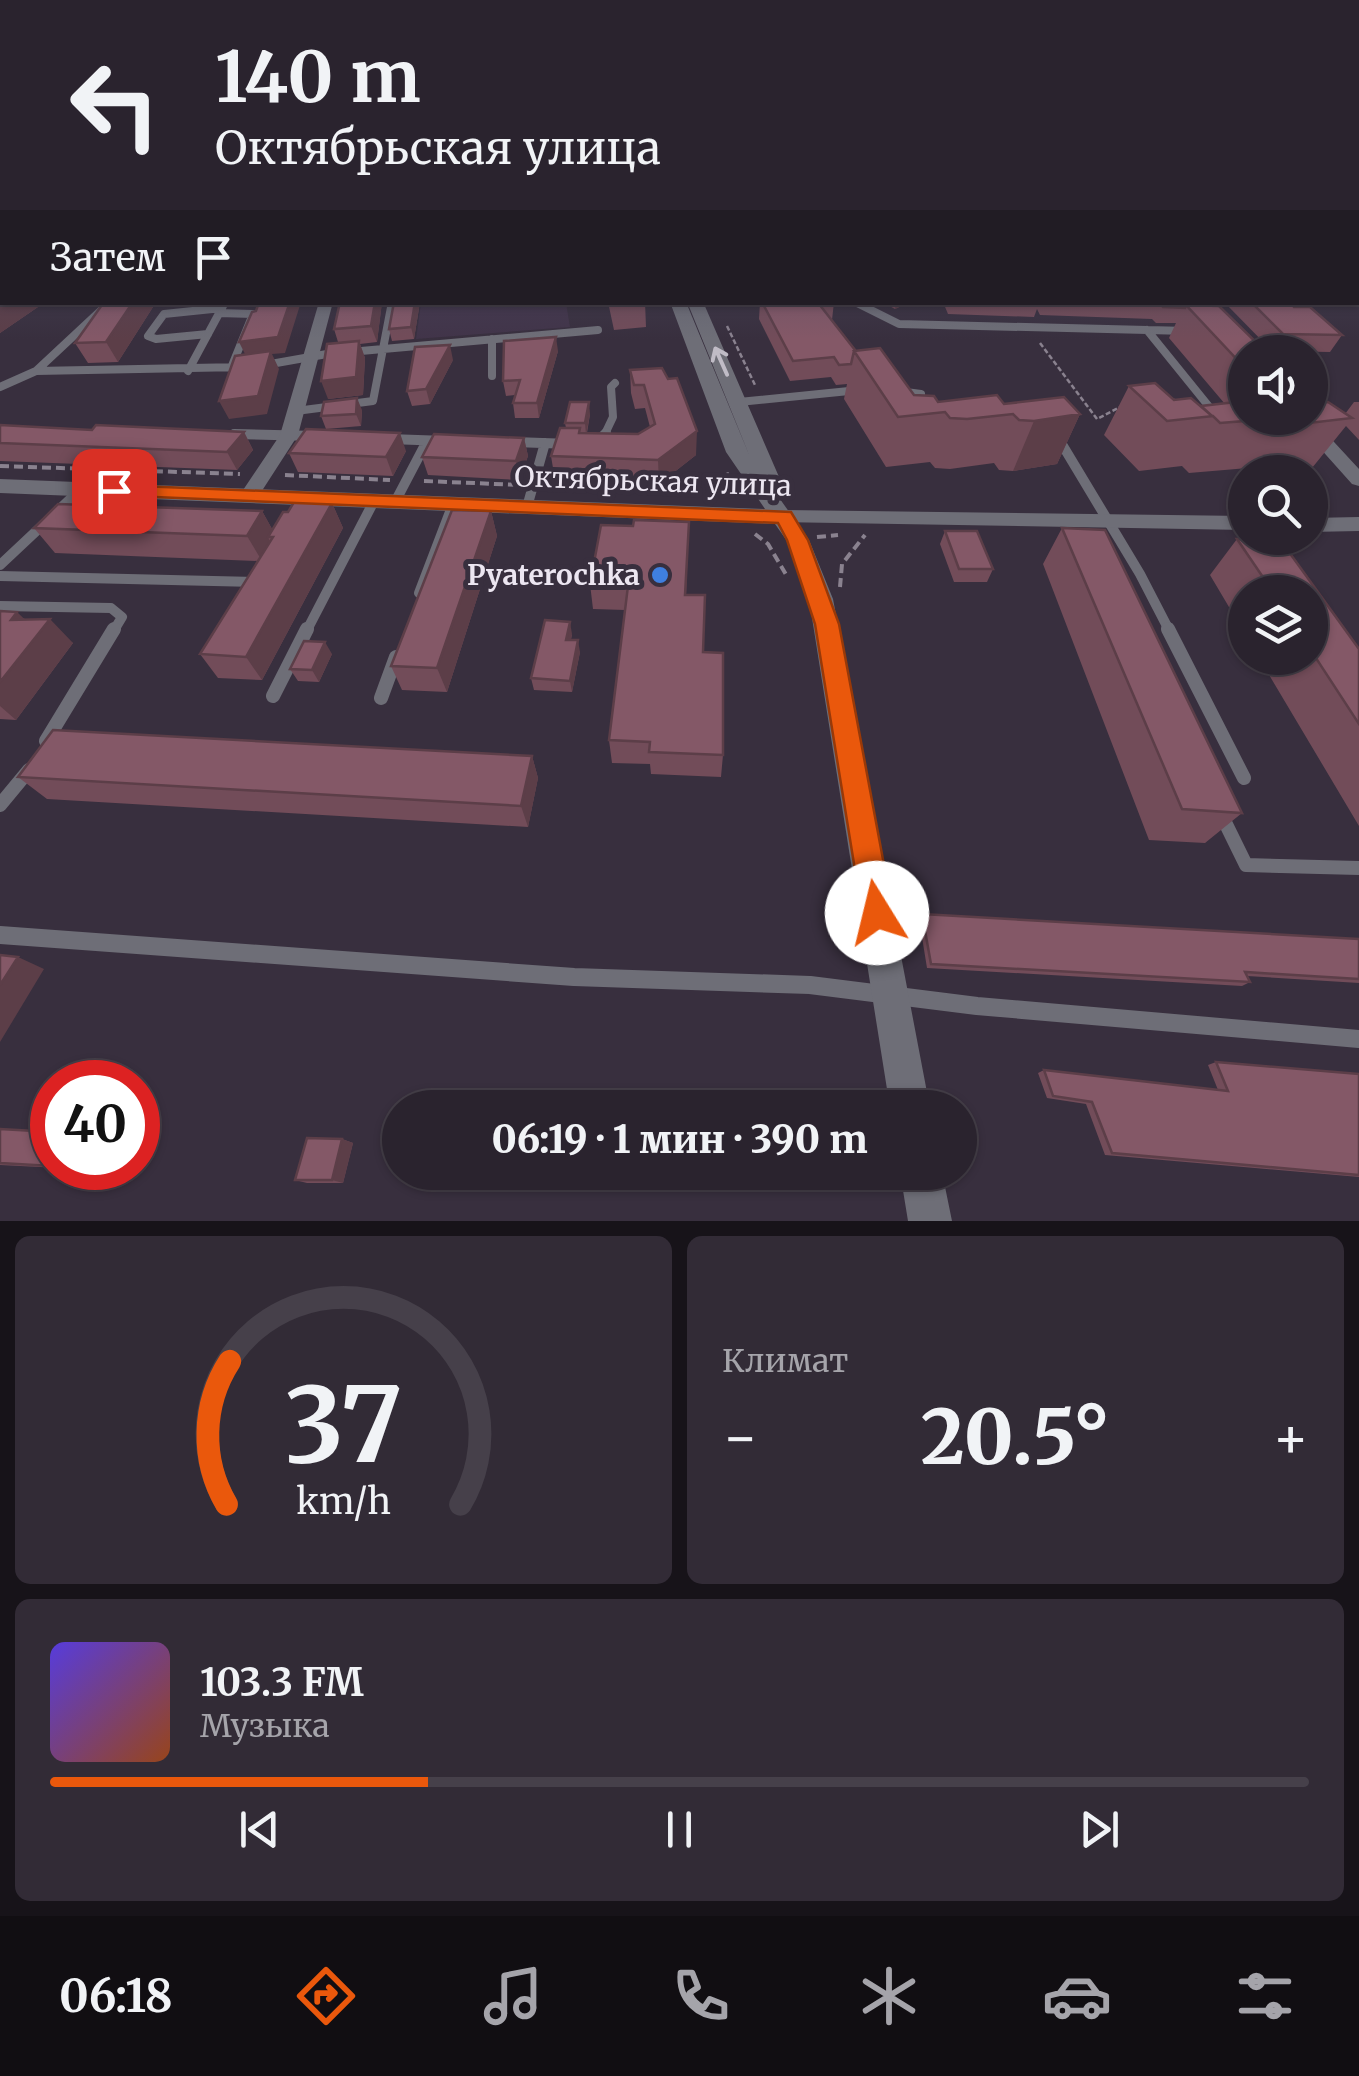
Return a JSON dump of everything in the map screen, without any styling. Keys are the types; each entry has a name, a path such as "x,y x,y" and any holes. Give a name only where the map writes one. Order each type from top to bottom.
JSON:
{"street":[{"path":"248,496 289,436 325,305"},
{"path":"679,305 736,452 784,516"},
{"path":"696,305 821,599 907,1090"},
{"path":"1318,435 1359,480"},
{"name":"Октябрьская улица","path":"0,486 248,496 303,504 453,504 530,496 784,516 1083,528 1108,520 1228,524"},
{"path":"1328,525 1359,524"},
{"path":"925,1190 930,1221"}],"lane":[{"path":"0,387 36,371 107,305"},
{"path":"296,412 373,401 391,305"},
{"path":"860,305 899,324 1203,331"},
{"path":"188,371 222,308"},
{"path":"208,334 156,339 148,336 164,314 222,308 253,314 230,368"},
{"path":"36,371 230,368 384,349 598,330"},
{"path":"1147,330 1228,430"},
{"path":"492,339 492,376"},
{"path":"506,442 589,444 603,439 615,405 611,387 615,383"},
{"path":"739,402 878,388"},
{"path":"892,390 921,394"},
{"path":"1054,431 1140,574 1244,778"},
{"path":"212,434 328,437"},
{"path":"368,438 466,442"},
{"path":"273,696 385,501 406,480 427,441"},
{"path":"530,496 545,443"},
{"path":"0,565 80,490"},
{"path":"414,606 453,504"},
{"path":"0,576 260,582 268,568"},
{"path":"0,606 111,608 122,616 25,776 0,805"},
{"path":"380,698 401,643"},
{"path":"1212,796 1246,864 1359,868"},
{"path":"0,934 574,977 810,985 977,1006 1359,1039"}],"path":[{"path":"1028,327 1097,418 1129,403"},
{"path":"0,466 406,480 530,496 648,489 717,477"},
{"path":"840,594 842,564 868,531"},
{"path":"753,533 768,544 788,578"}],"shaded area":[{"path":"421,305 566,305 570,327 416,339"}],"building":[{"path":"102,305 131,305 106,342 75,343"},
{"path":"258,305 289,305 278,337 239,342 252,312"},
{"path":"339,305 374,305 371,326 334,329"},
{"path":"393,305 415,305 411,327 389,329"},
{"path":"764,305 820,305 855,350 851,364 839,365 834,357 793,361"},
{"path":"1186,305 1219,306 1249,335 1228,335 1228,350"},
{"path":"1254,305 1310,307 1342,335 1283,334"},
{"path":"556,337 537,403 513,403 520,380 503,381 504,341"},
{"path":"359,341 356,377 321,381 327,344"},
{"path":"450,345 426,389 407,391 415,347"},
{"path":"880,348 914,395 934,396 938,402 997,395 1004,404 1064,397 1080,414 1034,421 1019,420 1013,414 950,418 945,412 898,417 854,351"},
{"path":"271,351 258,396 219,401 235,356"},
{"path":"662,368 668,379 677,378 697,431 658,460 551,456 560,428 580,428 579,433 638,434 655,424 644,385 634,385 630,370"},
{"path":"1155,383 1174,400 1191,398 1212,416 1201,406 1228,403 1228,422 1220,423 1213,416 1167,421 1129,386"},
{"path":"357,398 356,414 321,416 324,402"},
{"path":"570,402 589,402 585,423 565,423"},
{"path":"1328,402 1352,418 1328,421"},
{"path":"0,425 244,432 227,452 0,443"},
{"path":"306,429 400,433 386,457 289,453"},
{"path":"434,434 524,438 516,461 422,457"},
{"path":"294,502 332,503 246,657 200,654 273,537 268,537 283,512 288,512"},
{"path":"58,504 262,511 247,536 34,528"},
{"path":"452,510 491,511 437,668 391,666"},
{"path":"634,520 689,522 685,595 705,595 703,652 723,653 723,755 649,752 650,742 609,740 628,586 590,584 601,525 633,526"},
{"path":"1062,528 1105,530 1242,813 1182,809"},
{"path":"945,531 977,531 993,569 959,569"},
{"path":"1248,555 1291,555 1306,575 1261,575"},
{"path":"1328,606 1359,649 1359,724 1327,675"},
{"path":"0,611 17,612 11,620 50,619 0,682"},
{"path":"545,620 570,622 566,640 578,640 570,681 531,678"},
{"path":"304,641 325,642 312,670 290,669"},
{"path":"53,730 532,756 521,806 18,777"},
{"path":"922,914 1359,939 1359,979 1245,972 1250,982 931,964"},
{"path":"0,955 18,957 0,985"},
{"path":"1216,1062 1359,1074 1359,1175 1112,1153 1092,1102 1053,1096 1044,1070 1228,1091"},
{"path":"0,1129 30,1131 30,1165 0,1163"},
{"path":"307,1138 342,1139 332,1180 295,1180"}],"place":[{"name":"Pyaterochka","path":"660,575"}],"route":[{"path":"114,491 784,516 798,540 827,624 877,913"}]}
